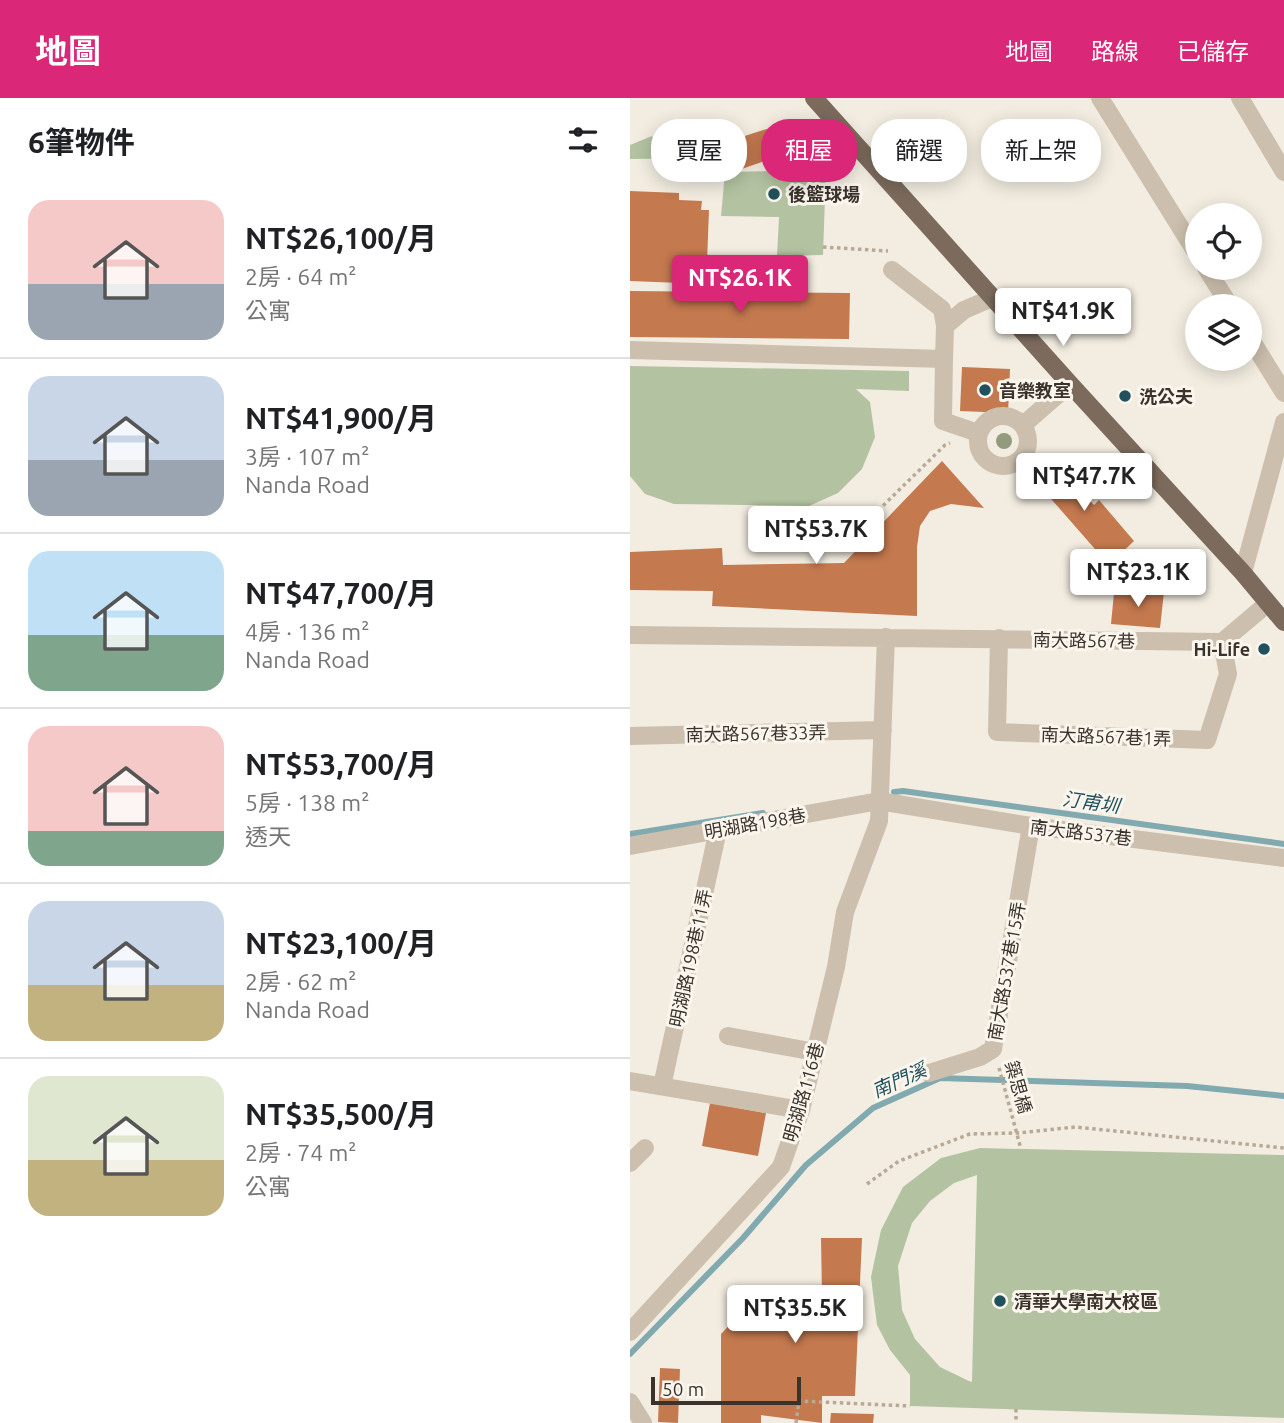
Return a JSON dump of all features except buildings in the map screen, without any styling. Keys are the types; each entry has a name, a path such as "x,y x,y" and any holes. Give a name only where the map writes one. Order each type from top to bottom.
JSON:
{"main road":[{"path":"814,98 1243,573 1284,622"}],"lane":[{"path":"1100,98 1185,235"},
{"path":"1240,98 1284,172"},
{"path":"891,270 942,309 945,326 943,421 978,433"},
{"path":"945,326 964,310 992,298"},
{"path":"630,350 944,359"},
{"path":"1262,357 1284,393"},
{"path":"1023,425 1070,384"},
{"path":"1010,416 1023,425 1028,440 1025,454 1020,460 1005,466 989,463 983,457 977,441 978,433 988,420 1010,416"},
{"path":"1243,573 1284,422"},
{"path":"1222,642 1268,603"},
{"name":"南大路567巷","path":"630,635 1222,642"},
{"path":"879,801 886,637"},
{"name":"南大路567巷1弄","path":"999,638 997,732 1206,740 1228,674 1222,642"},
{"name":"南大路567巷33弄","path":"630,736 883,730"},
{"name":"南大路537巷","path":"879,801 1031,826 1284,858"},
{"name":"明湖路198巷","path":"630,846 879,801"},
{"name":"明湖路116巷","path":"630,1332 780,1167 801,1110 836,967 845,912 879,821 879,801"},
{"name":"南大路537巷15弄","path":"929,1073 980,1057 993,1049 1031,826"},
{"name":"明湖路198巷11弄","path":"662,1086 718,830"},
{"path":"728,1036 815,1052"},
{"path":"630,1081 801,1110"},
{"path":"630,1163 645,1148"},
{"path":"630,1402 643,1423"}],"path":[{"path":"848,540 945,445 978,433"},
{"name":"築思橋","path":"993,1049 1021,1149"},
{"path":"867,1184 900,1161 971,1134 1018,1133 1075,1127 1284,1147"},
{"path":"796,1423 799,1401 910,1406"},
{"path":"1016,1409 1016,1423"}],"green space":[{"path":"651,136 651,159 630,159 630,145"},
{"name":"後籃球場","path":"761,171 761,182 826,182 823,255 777,256 779,217 721,216 724,182 747,182 747,172"},
{"path":"630,366 909,371 909,391 856,389 870,402 875,437 862,469 838,493 809,506 674,504 645,494 630,476"},
{"path":"980,1148 1284,1155 1284,1418 910,1406 910,1375 890,1350 877,1325 871,1277 881,1230 903,1187 941,1158","holes":["977,1175 972,1381 940,1367 915,1339 902,1310 898,1266 912,1223 930,1201 954,1183"]}],"waterway":[{"name":"汀甫圳","path":"894,792 903,791 1284,844"},
{"name":"汀甫圳","path":"630,834 763,813"},
{"name":"南門溪","path":"630,1354 743,1238 806,1165 873,1108 940,1078 1187,1086 1284,1096"}],"place":[{"name":"後籃球場","path":"774,194"},
{"name":"音樂教室","path":"985,390"},
{"name":"洗公夫","path":"1125,396"},
{"name":"Hi-Life","path":"1264,649"},
{"name":"清華大學南大校區","path":"1000,1301"}]}
